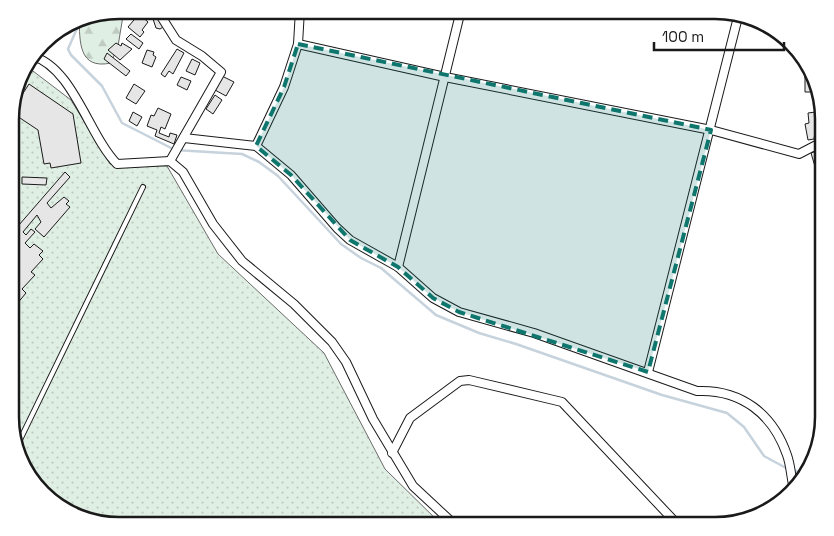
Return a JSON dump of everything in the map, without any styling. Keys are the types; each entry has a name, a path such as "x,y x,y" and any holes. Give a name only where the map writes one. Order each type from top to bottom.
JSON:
{"street":[{"path":"163,19 176,40 202,56 221,72 170,161"},
{"path":"256,146 284,87 298,44 299,19"},
{"path":"398,266 459,19"},
{"path":"648,372 711,130 737,21"},
{"path":"298,44 445,77 711,130 799,154 815,146"},
{"path":"39,59 48,63 74,92 106,153 117,164 170,161 183,172 213,224 242,261 294,304 332,342 358,385 373,419 392,453 413,486 446,517"},
{"path":"184,138 256,146 290,175 336,228 350,240 398,266 433,298 458,312 534,333 697,391 718,390 745,401 764,416 778,435 787,455 792,481"},
{"path":"392,453 410,418 460,381 469,380 562,402 671,517"}],"lane":[{"path":"21,438 143,187"}],"highlighted area":[{"path":"298,44 711,130 648,372 459,312 433,298 398,267 350,240 291,175 256,146 284,87"}],"green space":[{"path":"122,19 118,46 111,63 100,64 92,62 87,58 83,52 80,26 99,21"},
{"path":"32,70 71,100 110,164 167,166 218,254 324,353 385,469 434,517 112,517 86,512 74,507 58,497 39,478 24,450 19,418 19,118 22,93"}],"building":[{"path":"135,19 145,19 148,22 142,30 144,32 140,37 128,27"},
{"path":"153,19 160,19 165,26 160,29 156,28"},
{"path":"131,34 143,43 139,49 126,39"},
{"path":"116,43 121,46 122,43 132,49 120,60 108,50"},
{"path":"177,49 184,53 173,74 169,71 165,77 161,74"},
{"path":"147,50 154,52 153,55 156,57 152,67 142,63"},
{"path":"107,53 130,71 126,76 104,59"},
{"path":"192,59 200,63 195,75 186,71"},
{"path":"805,74 812,92 805,92"},
{"path":"222,76 234,82 226,96 215,90"},
{"path":"181,77 191,81 187,90 177,85"},
{"path":"29,84 73,114 81,163 51,168 50,163 44,164 38,130 19,117 22,96"},
{"path":"134,84 145,91 136,104 126,98"},
{"path":"215,95 222,100 213,114 206,109"},
{"path":"158,108 171,114 165,129 161,127 159,133 169,137 170,133 177,135 174,144 155,136 157,130 147,126 151,115 154,116"},
{"path":"133,112 142,117 137,126 129,121"},
{"path":"815,112 814,139 808,140 805,124 809,123 808,113"},
{"path":"815,152 815,167 811,153"},
{"path":"65,172 70,177 47,203 51,208 64,197 69,201 66,204 70,207 44,237 35,229 41,222 37,215 23,232 26,235 31,229 35,232 25,243 30,248 34,244 43,251 39,255 43,259 31,272 35,275 22,289 26,293 19,301 19,225"},
{"path":"22,177 47,178 46,185 22,184"}],"waterway":[{"path":"77,27 68,49 71,55 102,86 122,123 175,150 242,154 259,162 278,176 341,244 361,258 381,268 436,315 479,333 662,395 727,413 744,427 764,456 786,468 799,472"}]}
